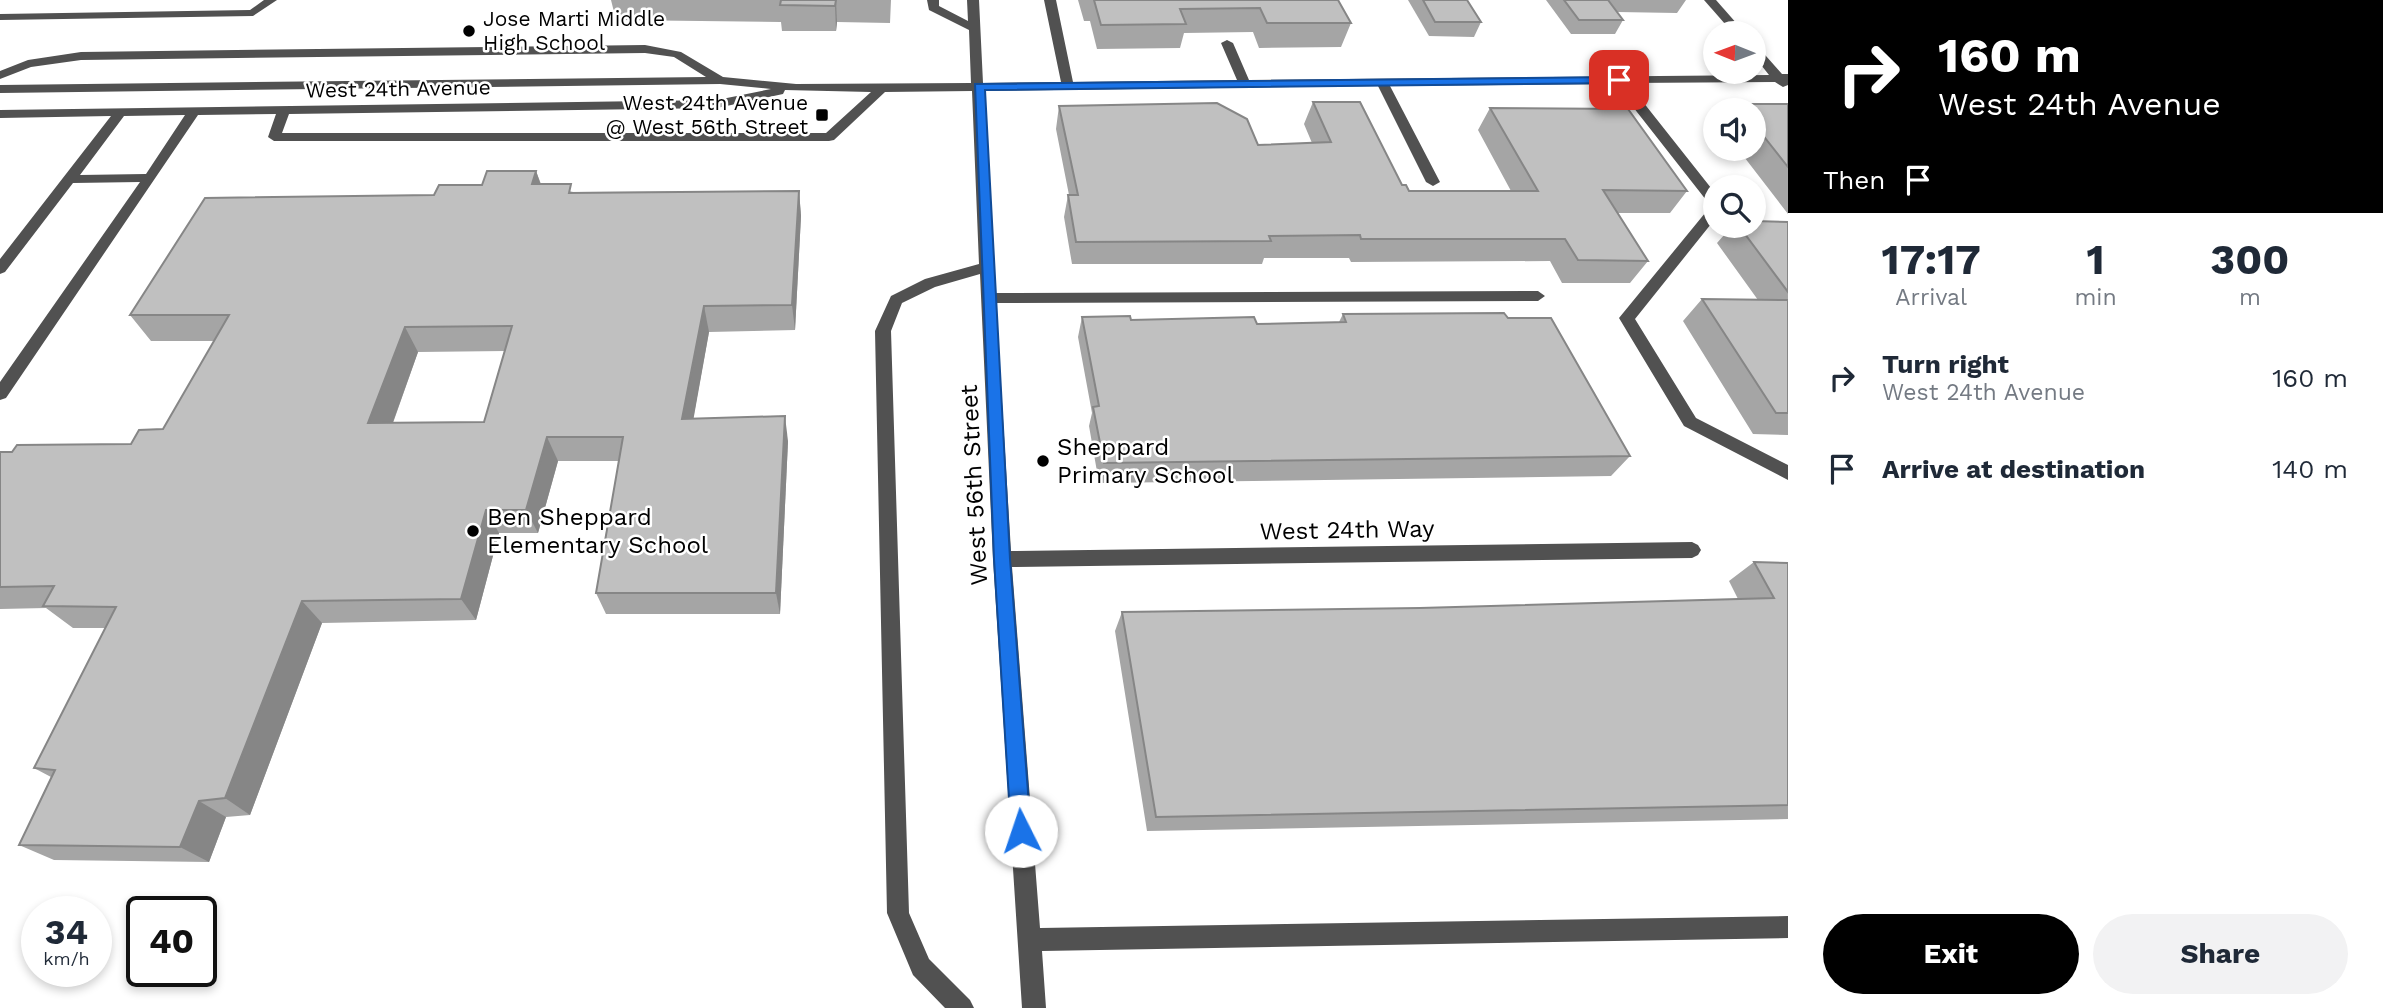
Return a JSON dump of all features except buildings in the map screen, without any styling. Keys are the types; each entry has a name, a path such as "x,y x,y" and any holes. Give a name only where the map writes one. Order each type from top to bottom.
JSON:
{"street":[{"path":"0,17 253,13 271,0"},
{"path":"933,0 933,8 975,29"},
{"name":"West 56th Street","path":"974,0 1002,559 1034,1008"},
{"path":"1050,0 1068,86"},
{"path":"1710,0 1728,21"},
{"path":"1227,43 1245,85"},
{"path":"0,75 28,64 80,56 645,49 677,54 720,80"},
{"path":"1766,62 1785,82"},
{"name":"West 24th Avenue","path":"0,89 720,80 796,88 1619,80 1785,82"},
{"path":"1619,80 1703,187"},
{"path":"1383,83 1433,182"},
{"name":"West 24th Avenue","path":"0,114 717,104 796,88"},
{"path":"284,110 274,137 830,137 882,88"},
{"path":"0,394 194,111"},
{"path":"0,269 121,112"},
{"path":"70,178 150,178"},
{"path":"1703,225 1627,318 1690,422 1788,473"},
{"path":"962,1008 921,967 898,913 883,331 896,300 930,283 988,267"},
{"path":"990,298 1538,296"},
{"name":"West 24th Way","path":"1002,559 1692,550"},
{"path":"1029,940 1788,927"}],"place":[{"name":"Jose Marti Middle High School","path":"469,31"},
{"name":"West 24th Avenue @ West 56th Street","path":"822,115"},
{"name":"Sheppard Primary School","path":"1043,461"},
{"name":"Ben Sheppard Elementary School","path":"473,531"}],"route":[{"path":"1021,831 1002,559 979,87 1619,80"}]}
